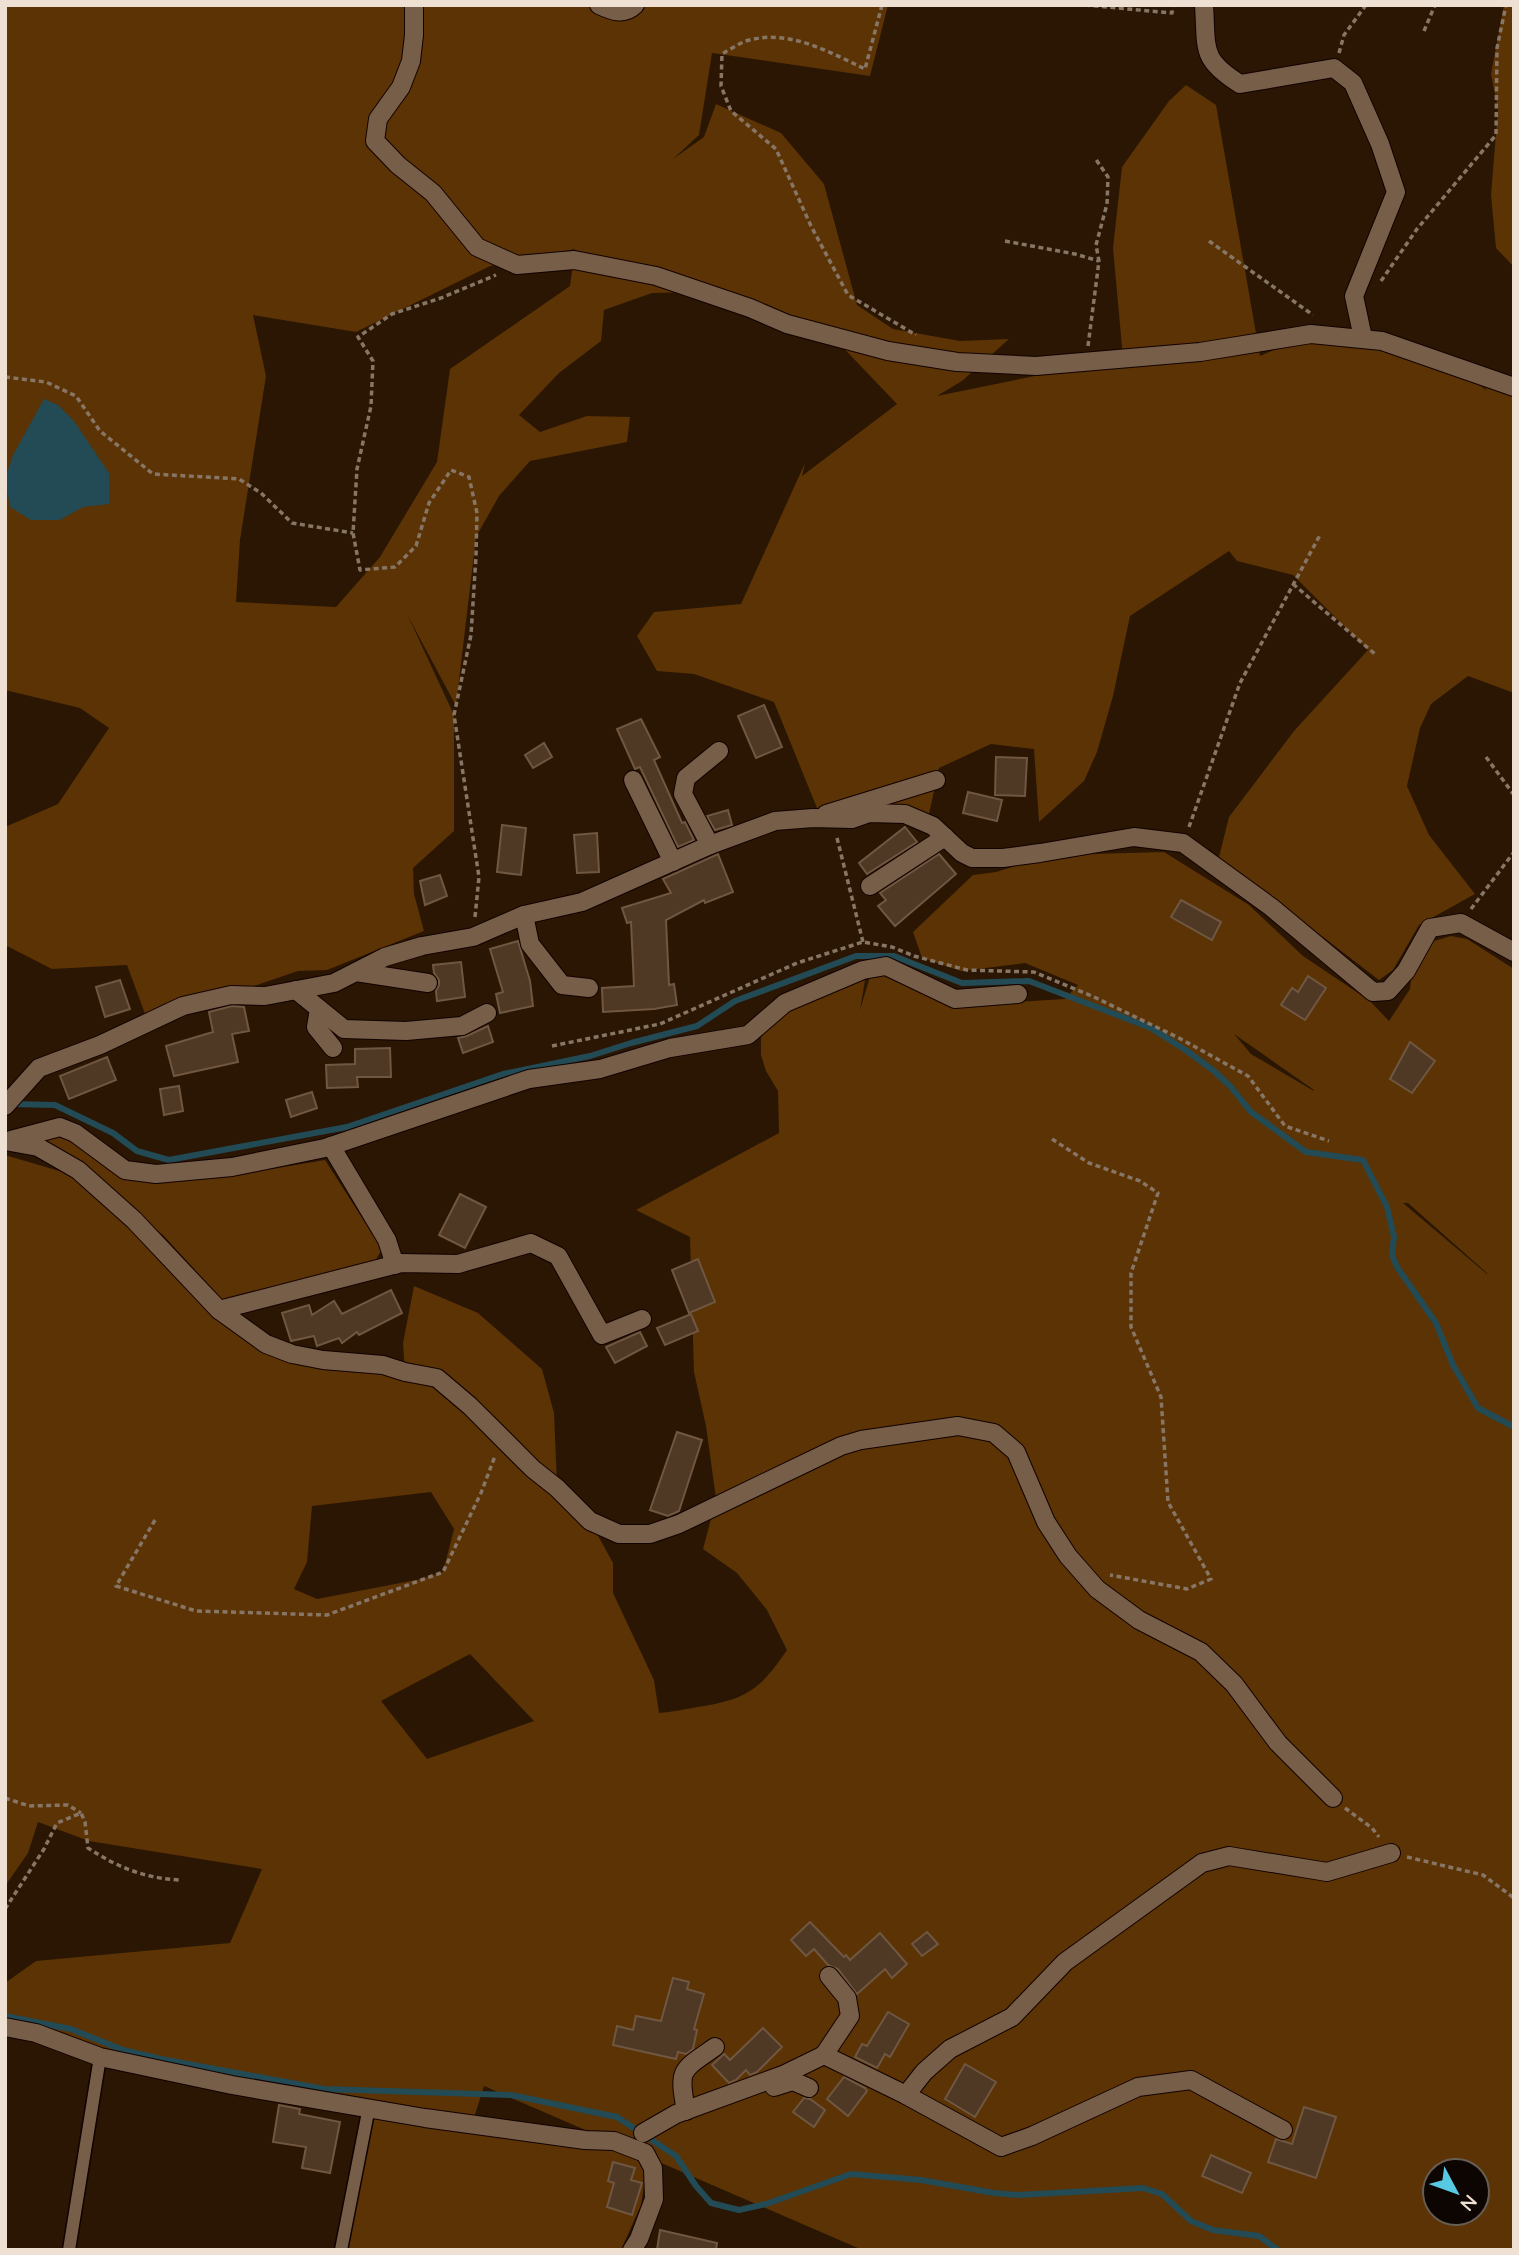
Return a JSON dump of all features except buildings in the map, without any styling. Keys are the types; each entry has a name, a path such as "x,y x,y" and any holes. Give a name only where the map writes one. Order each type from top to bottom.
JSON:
{"street":[{"path":"414,5 411,61 401,86 378,119 375,141 398,165 433,193 477,247 517,265 574,260 656,276 750,307 787,324 888,351 957,362 1036,366 1199,352 1311,334 1382,341 1514,387"},
{"path":"599,5 616,13 630,10 635,5"},
{"path":"1204,5 1207,54 1219,71 1240,84 1334,68 1353,83 1380,144 1396,192 1354,296 1363,338"},
{"path":"710,845 683,794 686,778 719,751"},
{"path":"633,780 673,862"},
{"path":"813,818 936,780"},
{"path":"5,1106 39,1068 100,1045 183,1006 231,995 265,996 334,984 385,957 422,946 473,937 524,915 582,902 710,845 775,821 813,818 852,820 869,813 905,814 933,826 962,853 972,858 993,859 1040,853 1134,837 1184,843 1271,907 1373,992 1388,992 1406,971 1430,928 1461,923 1514,951"},
{"path":"870,886 945,837"},
{"path":"524,915 530,944 562,985 589,988"},
{"path":"6,1141 60,1127 75,1133 125,1170 156,1174 232,1167 331,1146 529,1079 600,1069 670,1048 748,1035 785,1003 863,970 886,966 955,999 1018,994"},
{"path":"356,972 428,983"},
{"path":"296,990 344,1029 406,1031 462,1026 487,1013"},
{"path":"319,1009 316,1027 333,1048"},
{"path":"6,1141 38,1147 78,1170 134,1220 219,1310 266,1344 292,1354 323,1360 383,1365 437,1378 590,1521 619,1534 650,1534 678,1524 841,1446 861,1440 958,1426 994,1433 1016,1452 1046,1522 1068,1556 1097,1589 1139,1620 1201,1652 1234,1684 1278,1743 1333,1798"},
{"path":"331,1146 387,1240 395,1265"},
{"path":"219,1310 395,1265 458,1264 531,1243 558,1256 602,1335 642,1319"},
{"path":"906,2095 924,2072 950,2049 1012,2017 1065,1962 1202,1863 1229,1856 1327,1872 1391,1853"},
{"path":"643,2133 686,2111 783,2076 824,2055 850,2017 847,1998 829,1976"},
{"path":"5,2027 36,2033 100,2057 232,2085 425,2118 585,2140 614,2141 645,2153 653,2168 654,2199 632,2250"},
{"path":"686,2111 681,2082 685,2068 715,2047"},
{"path":"824,2055 906,2095 1001,2147 1138,2087 1191,2080 1283,2130"},
{"path":"735,2093 741,2097 793,2081 809,2088"}],"lane":[{"path":"69,2250 100,2057"},
{"path":"341,2250 369,2107"}],"path":[{"path":"882,5 866,69 807,42 777,37 746,41 722,54 721,86 732,111 776,149 811,226 848,295 927,342"},
{"path":"1085,5 1172,13 1173,5"},
{"path":"1334,68 1344,35 1366,5"},
{"path":"1424,31 1435,5"},
{"path":"1377,288 1417,229 1496,135 1497,48 1506,5"},
{"path":"1085,362 1099,261 1096,245 1107,204 1108,177 1095,158"},
{"path":"1005,240 1099,261"},
{"path":"1209,242 1343,336"},
{"path":"473,937 478,877 454,715 471,635 477,513 469,478 451,470 429,503 416,546 395,567 360,570 353,533 357,469 371,406 373,361 358,337 392,314 441,298 517,265"},
{"path":"5,377 46,383 76,396 100,431 153,474 239,479 261,493 292,523 353,533"},
{"path":"1184,843 1240,684 1320,535"},
{"path":"1293,584 1375,654"},
{"path":"1486,757 1514,795"},
{"path":"833,819 863,942"},
{"path":"1461,923 1514,852"},
{"path":"1052,1139 1089,1163 1140,1181 1157,1193 1131,1273 1131,1327 1161,1397 1168,1502 1212,1579 1187,1588 1080,1570"},
{"path":"155,1520 116,1586 196,1611 327,1615 443,1572 481,1493 502,1438"},
{"path":"5,1798 29,1807 68,1805 81,1813 85,1822 88,1848 134,1873 158,1879 179,1880"},
{"path":"1333,1798 1372,1828 1391,1853 1483,1875 1514,1898"},
{"path":"5,1909 44,1849 57,1823 81,1813"}],"shaded area":[{"path":"5,5 888,5 870,76 712,53 699,135 673,159 704,137 716,104 781,133 824,184 857,305 893,329 960,341 1009,339 962,381 937,396 1123,358 1113,248 1122,167 1169,101 1186,85 1216,105 1260,356 1311,334 1382,341 1462,370 1487,391 1475,373 1514,396 1514,693 1468,676 1431,704 1420,728 1407,786 1429,835 1475,894 1419,925 1393,970 1379,980 1219,857 1229,817 1294,731 1368,650 1293,575 1237,561 1229,551 1130,616 1113,696 1097,752 1084,781 1039,822 1034,749 991,744 939,768 929,814 819,813 774,702 694,674 657,671 637,636 654,612 741,604 805,463 802,476 897,404 832,336 704,292 652,293 604,310 601,341 559,373 519,415 540,432 587,416 630,417 627,442 530,461 499,496 476,537 456,706 408,616 454,715 454,831 413,868 414,894 424,931 327,970 298,971 148,1022 127,965 52,969 5,945 5,827 58,804 109,728 80,708 5,690","holes":["575,249 570,286 450,369 437,462 380,557 336,607 236,602 240,540 266,376 253,315 356,332 490,266"]},
{"path":"1504,5 1514,5 1514,267 1496,248 1491,195 1498,109 1491,74"},
{"path":"1164,852 1249,905 1303,956 1370,1001 1389,1021 1410,989 1411,979 1434,941 1451,936 1467,939 1514,969 1514,2250 860,2249 484,2086 472,2124 563,2137 637,2156 647,2166 641,2205 621,2250 346,2250 368,2107 5,2034 5,1983 36,1961 230,1943 262,1869 89,1841 38,1822 28,1853 5,1886 5,1155 76,1176 233,1331 307,1364 405,1372 403,1343 414,1286 478,1313 542,1369 554,1413 557,1485 590,1521 613,1563 613,1593 654,1680 659,1713 728,1700 759,1684 787,1650 767,1610 737,1573 703,1549 714,1508 717,1506 706,1426 694,1372 690,1237 636,1210 779,1133 778,1091 766,1071 761,1055 761,1036 783,1009 866,974 860,1010 872,970 895,975 953,1006 1065,999 1078,985 1025,963 961,971 922,958 913,932 973,875 996,872 1039,859 1090,854","holes":["1234,1034 1314,1090 1314,1091 1251,1054","1403,1203 1408,1203 1488,1274 1487,1274","431,1492 454,1529 443,1572 421,1579 317,1599 294,1589 307,1562 312,1506","470,1654 534,1721 427,1759 381,1701"]},
{"path":"75,1133 124,1176 214,1168 243,1174 325,1160 382,1249 371,1268 227,1305 163,1235 31,1137"}],"water":[{"path":"44,399 58,405 74,421 109,473 109,504 83,507 60,520 31,520 10,507 5,479 13,455"}],"waterway":[{"path":"12,1104 55,1105 113,1133 137,1151 169,1160 347,1127 503,1074 590,1056 697,1026 735,1001 856,956 894,956 962,983 1029,981 1151,1028 1214,1071 1251,1112 1306,1152 1363,1160 1387,1207 1394,1237 1392,1255 1397,1267 1436,1323 1453,1365 1478,1408 1514,1427"},
{"path":"5,2016 71,2029 123,2050 161,2059 324,2089 511,2095 617,2117 676,2156 711,2203 739,2210 766,2204 851,2174 921,2180 1019,2195 1143,2188 1162,2194 1191,2221 1213,2230 1259,2236 1278,2250"}]}
